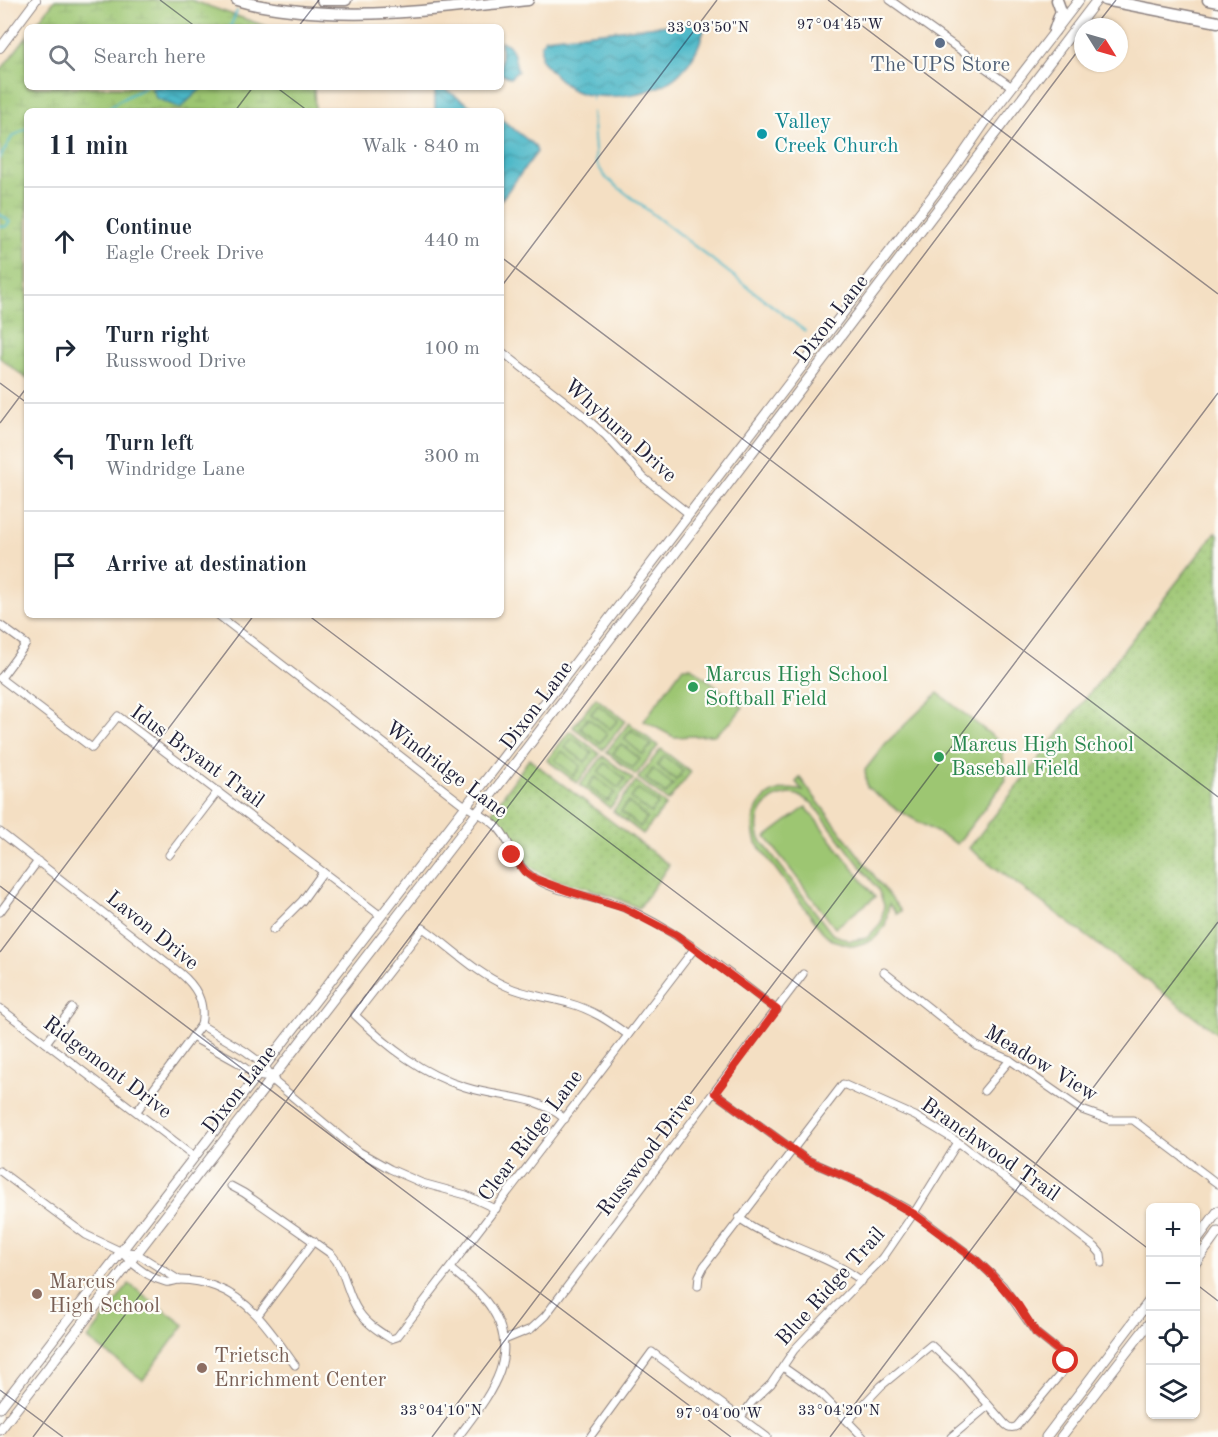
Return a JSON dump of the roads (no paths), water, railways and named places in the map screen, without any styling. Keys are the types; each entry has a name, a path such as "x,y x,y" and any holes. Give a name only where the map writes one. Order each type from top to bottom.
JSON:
{"main road":[{"path":"237,0 253,6 323,14 413,12 522,0"},
{"path":"322,0 346,0"},
{"path":"1054,31 1061,11 1057,0"},
{"name":"Dixon Lane","path":"0,1408 466,806 914,220 1079,0"},
{"name":"Dixon Lane","path":"0,1430 478,812 1097,0"},
{"path":"1105,0 1218,22"},
{"path":"1208,0 1218,2"},
{"path":"1012,87 1024,96"},
{"path":"914,220 925,226"},
{"path":"770,408 780,416"},
{"path":"1200,1235 1218,1210"},
{"path":"1200,1257 1218,1232"},
{"path":"89,1292 100,1300"},
{"path":"1046,1437 1146,1305"},
{"path":"1061,1437 1146,1327"},
{"path":"13,1392 22,1399"}],"street":[{"path":"0,48 36,0"},
{"path":"890,0 1012,87"},
{"name":"Whyburn Drive","path":"504,353 584,416 606,436 644,478 689,514"},
{"name":"Windridge Lane","path":"222,618 466,806 478,812 503,834 512,855 525,872 535,879 624,908 676,935 777,1010"},
{"path":"0,625 26,644 0,678"},
{"name":"Idus Bryant Trail","path":"0,678 92,748 118,716 381,916"},
{"path":"169,855 218,791"},
{"name":"Lavon Drive","path":"0,832 188,980 199,995 203,1012 201,1025"},
{"path":"0,912 38,861"},
{"path":"273,930 302,901 322,872"},
{"path":"565,1119 541,1103 467,1088 431,1074 398,1053 355,1016 423,928 473,968 491,979 527,993 584,1008 628,1035"},
{"name":"Clear Ridge Lane","path":"314,1241 339,1262 359,1312 368,1323 391,1339 400,1335 694,949"},
{"name":"Meadow View","path":"884,972 977,1046 1010,1060 1082,1110 1110,1120 1133,1120 1218,1184"},
{"name":"Russwood Drive","path":"504,1340 531,1329 545,1316 803,974"},
{"name":"Ridgemont Drive","path":"0,1008 194,1155"},
{"path":"46,1043 72,1008"},
{"path":"137,1111 201,1025 264,1065 271,1078 340,1137 366,1155 422,1183 466,1195 496,1209"},
{"path":"192,1036 237,1062 256,1076 271,1078"},
{"path":"984,1091 1010,1060"},
{"name":"Branchwood Trail","path":"791,1150 843,1084 915,1116 958,1142 1095,1247 1101,1254 1102,1263"},
{"path":"715,1093 791,1150 821,1168 880,1193 914,1214 975,1259 1018,1305 1036,1333 1066,1357 1063,1371 1017,1426 1009,1428 960,1372 931,1345 881,1386 847,1422"},
{"name":"Blue Ridge Trail","path":"741,1417 752,1402 771,1384 794,1350 883,1258 914,1214 958,1142"},
{"path":"698,1286 699,1276 704,1266 791,1150"},
{"path":"0,1171 86,1235 120,1251 136,1253 179,1280"},
{"path":"231,1186 314,1241 258,1315"},
{"path":"739,1218 762,1232 849,1271 862,1281"},
{"path":"120,1251 130,1262 150,1276 168,1282 179,1280 215,1286 231,1294 258,1315 295,1365"},
{"path":"451,1269 491,1306 499,1321 505,1354 494,1388 458,1437"},
{"path":"590,1437 652,1352 767,1437"},
{"path":"783,1367 820,1393 863,1437"},
{"path":"951,1437 988,1406"}],"water":[{"path":"696,22 706,23 694,55 681,72 660,86 631,95 600,96 575,91 541,60 541,45 545,38"},
{"path":"504,43 509,45 513,53 518,71 510,78 504,75"},
{"path":"152,90 200,90 180,108 156,98"},
{"path":"435,90 446,90 474,108 435,108"},
{"path":"504,121 535,146 537,152 504,196"}],"waterway":[{"path":"231,24 237,11"},
{"path":"110,108 140,90"},
{"path":"592,112 596,163 606,178 805,331"},
{"path":"0,158 12,137 24,130"},
{"path":"0,214 10,222 5,227 0,226"}],"place":[{"name":"The UPS Store","path":"940,43"},
{"name":"Valley Creek Church","path":"762,134"},
{"name":"Marcus High School Softball Field","path":"693,687"},
{"name":"Marcus High School Baseball Field","path":"939,757"},
{"name":"Marcus High School","path":"37,1294"},
{"name":"Trietsch Enrichment Center","path":"202,1368"}]}
